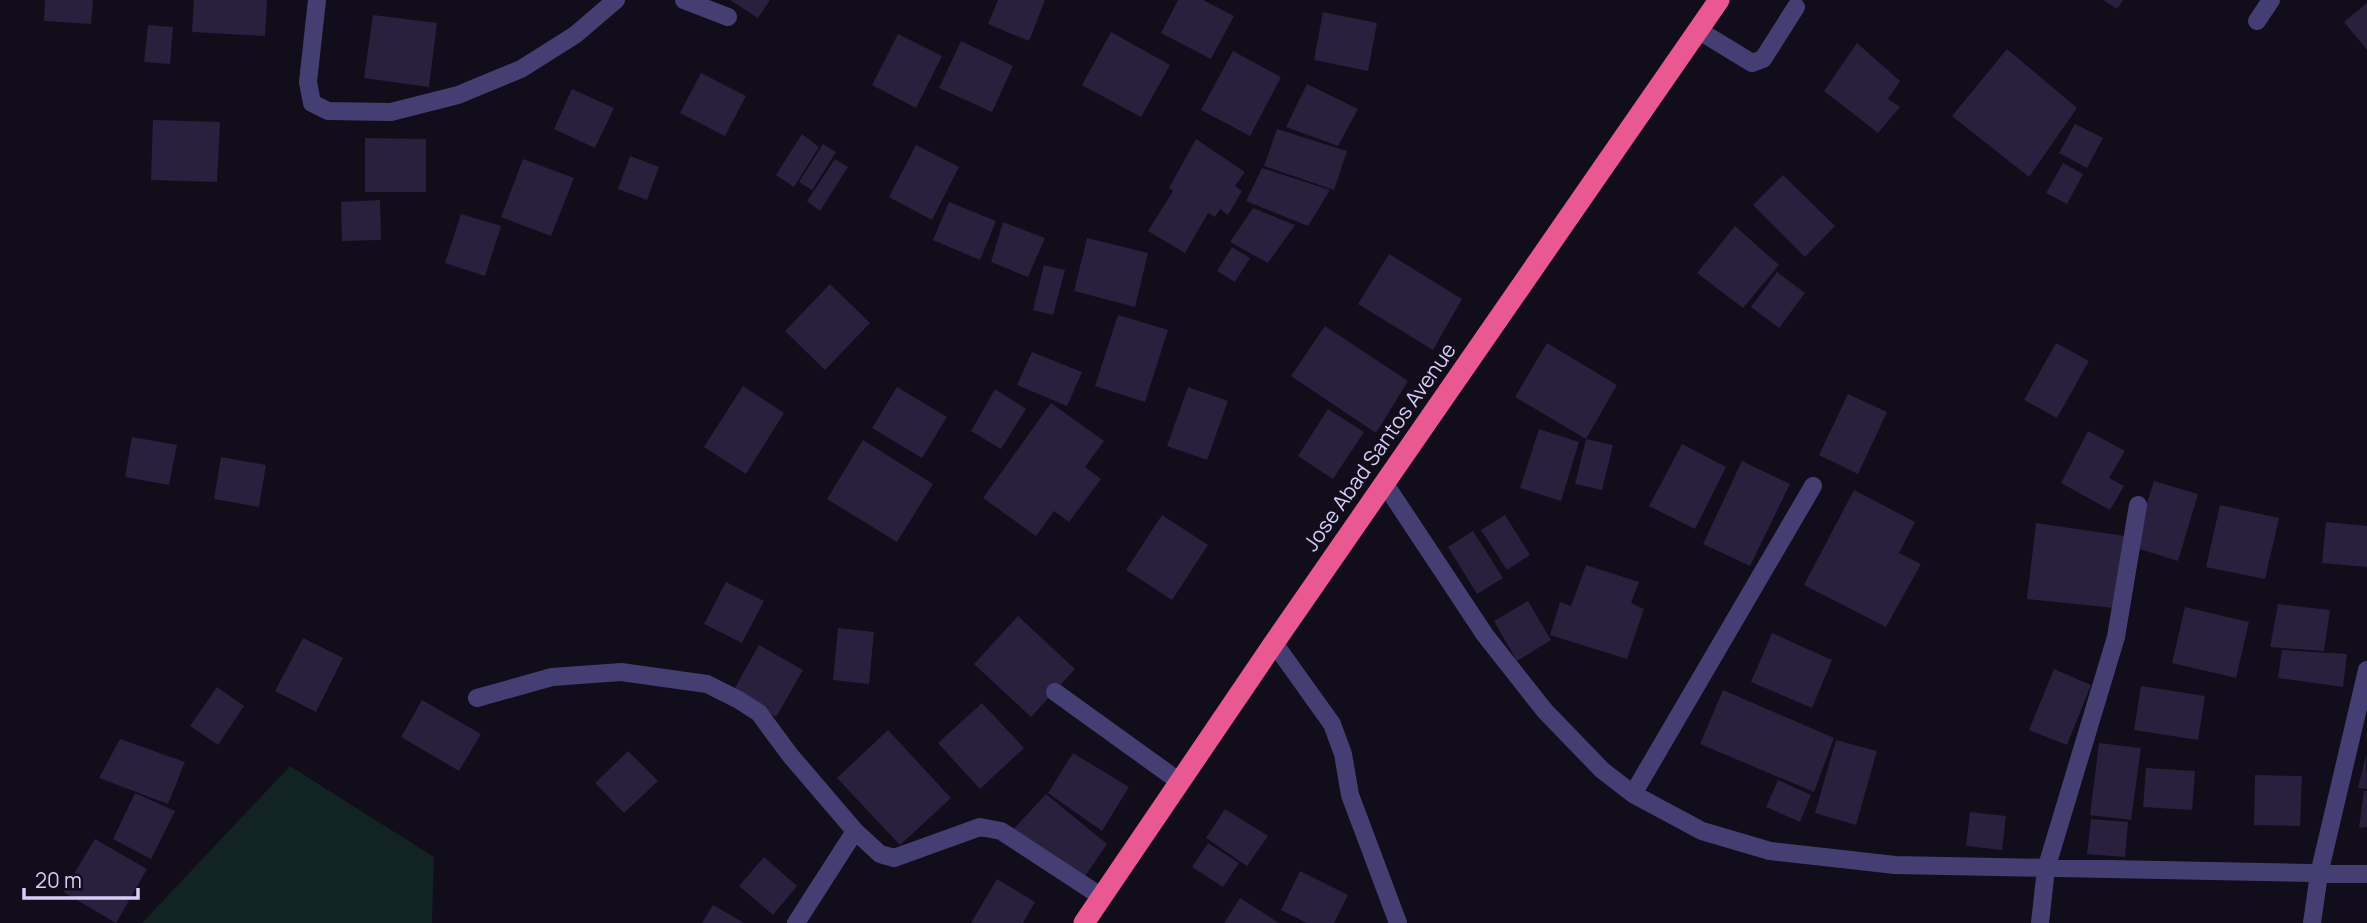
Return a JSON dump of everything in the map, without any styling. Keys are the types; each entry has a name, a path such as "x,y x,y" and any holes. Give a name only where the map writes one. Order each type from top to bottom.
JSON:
{"highway":[{"name":"Jose Abad Santos Avenue","path":"1084,923 1274,642 1719,0"}],"street":[{"path":"317,0 308,82 312,103 328,111 391,112 458,95 521,69 575,35 616,0"},
{"path":"684,0 728,16"},
{"path":"2257,21 2271,0"},
{"path":"1698,30 1752,63 1763,59 1796,7"},
{"path":"1385,484 1485,635 1545,711 1602,770 1633,794 1702,831 1770,850 1895,865 2367,874"},
{"path":"1633,794 1813,486"},
{"path":"2040,923 2046,869 2116,636 2138,505"},
{"path":"1274,642 1332,724 1343,754 1350,795 1398,923"},
{"path":"2312,923 2319,874 2367,670"},
{"path":"477,698 552,677 621,673 707,684 739,699 759,713 790,755 855,831 880,854 894,858 980,827 1001,831 1102,897"},
{"path":"1055,692 1180,782"},
{"path":"796,923 855,831"}],"shaded area":[{"path":"290,766 434,857 432,923 142,923"}],"building":[{"path":"45,0 93,0 91,24 44,21"},
{"path":"194,0 267,0 265,36 192,32"},
{"path":"730,0 770,0 758,18"},
{"path":"998,0 1045,0 1029,41 988,24"},
{"path":"1178,0 1203,0 1234,16 1211,59 1161,33"},
{"path":"2103,0 2123,0 2117,9"},
{"path":"2367,3 2367,50 2344,22"},
{"path":"1323,12 1377,23 1368,71 1314,60"},
{"path":"373,15 437,23 429,87 364,78"},
{"path":"148,25 173,27 170,64 144,62"},
{"path":"1111,32 1170,65 1141,117 1082,85"},
{"path":"898,34 942,56 916,108 872,85"},
{"path":"961,41 1013,66 992,112 939,88"},
{"path":"1857,43 1900,81 1888,99 1900,107 1878,133 1824,91"},
{"path":"2007,49 2077,108 2029,177 1952,116"},
{"path":"1233,51 1281,77 1250,136 1201,110"},
{"path":"701,73 746,96 725,136 680,113"},
{"path":"1307,84 1358,109 1338,146 1286,127"},
{"path":"572,89 614,108 595,148 554,129"},
{"path":"153,120 220,122 217,182 151,180"},
{"path":"2075,124 2103,138 2087,168 2059,153"},
{"path":"1277,129 1347,151 1334,190 1264,166"},
{"path":"802,134 819,147 794,187 776,175"},
{"path":"365,138 426,139 426,192 365,192"},
{"path":"1196,139 1245,172 1235,186 1242,191 1228,215 1220,209 1215,217 1208,213 1185,253 1148,231 1173,191 1169,188"},
{"path":"823,144 836,152 812,190 799,182"},
{"path":"916,145 959,167 932,220 889,197"},
{"path":"630,156 659,167 647,200 618,189"},
{"path":"523,159 574,178 551,236 501,217"},
{"path":"835,159 848,167 820,211 807,201"},
{"path":"2063,163 2083,174 2067,204 2046,193"},
{"path":"1262,168 1330,190 1308,226 1246,201"},
{"path":"1783,175 1835,226 1805,257 1753,205"},
{"path":"380,200 381,240 342,241 341,202"},
{"path":"949,202 996,221 980,260 933,240"},
{"path":"1253,208 1295,225 1268,263 1230,242"},
{"path":"461,214 501,226 485,276 445,263"},
{"path":"1003,222 1045,238 1028,277 991,262"},
{"path":"1735,226 1779,265 1743,308 1697,273"},
{"path":"1087,238 1148,253 1135,307 1074,291"},
{"path":"1232,247 1250,258 1235,282 1217,271"},
{"path":"1389,254 1462,299 1433,350 1358,304"},
{"path":"1044,265 1065,270 1053,315 1033,310"},
{"path":"1777,272 1805,293 1779,328 1751,307"},
{"path":"830,284 870,323 825,370 785,331"},
{"path":"1118,315 1168,330 1145,402 1095,386"},
{"path":"1325,326 1408,381 1376,433 1291,376"},
{"path":"1547,343 1617,385 1586,439 1515,397"},
{"path":"2056,343 2089,361 2057,418 2024,400"},
{"path":"1032,352 1082,372 1067,406 1017,385"},
{"path":"743,386 784,413 746,474 704,447"},
{"path":"897,387 947,417 922,458 872,428"},
{"path":"1188,387 1228,401 1207,460 1167,446"},
{"path":"995,389 1026,409 1001,449 971,431"},
{"path":"1848,394 1887,412 1858,474 1819,455"},
{"path":"1051,403 1104,441 1085,467 1101,479 1069,522 1054,511 1036,536 983,498"},
{"path":"1328,409 1364,432 1333,479 1298,456"},
{"path":"1539,429 1579,442 1561,501 1520,488"},
{"path":"2088,431 2125,451 2109,478 2124,486 2110,510 2061,483"},
{"path":"132,437 177,445 169,485 125,477"},
{"path":"1586,439 1613,445 1602,490 1575,484"},
{"path":"863,440 933,484 897,542 827,499"},
{"path":"1682,444 1726,467 1695,529 1649,506"},
{"path":"221,457 266,465 259,507 214,499"},
{"path":"1742,461 1790,484 1750,566 1703,544"},
{"path":"2154,481 2198,494 2178,561 2133,547"},
{"path":"1854,490 1915,522 1899,553 1921,564 1886,627 1804,585"},
{"path":"2220,505 2279,518 2265,579 2206,567"},
{"path":"1162,515 1208,545 1172,600 1126,570"},
{"path":"1505,515 1530,555 1507,570 1481,530"},
{"path":"2326,522 2367,526 2367,567 2322,563"},
{"path":"2036,523 2125,536 2114,608 2027,599"},
{"path":"1473,531 1503,578 1477,594 1448,547"},
{"path":"1586,565 1639,582 1631,603 1644,609 1627,659 1550,635 1560,602 1571,606"},
{"path":"726,582 764,601 742,643 704,624"},
{"path":"1528,601 1551,640 1517,661 1494,621"},
{"path":"2278,604 2330,610 2324,651 2270,647"},
{"path":"2185,607 2249,622 2236,678 2172,663"},
{"path":"1018,616 1075,669 1031,717 974,664"},
{"path":"838,628 874,632 869,684 833,680"},
{"path":"1772,633 1832,660 1812,708 1751,682"},
{"path":"303,638 343,658 316,712 275,691"},
{"path":"759,645 803,670 776,717 732,693"},
{"path":"2282,650 2347,654 2343,687 2278,678"},
{"path":"2054,669 2091,685 2067,745 2029,730"},
{"path":"2141,686 2205,696 2198,740 2134,730"},
{"path":"217,687 244,706 218,745 190,726"},
{"path":"1723,690 1834,738 1814,792 1700,744"},
{"path":"422,700 481,734 459,771 401,737"},
{"path":"982,703 1024,748 980,789 938,743"},
{"path":"888,730 951,798 900,845 837,778"},
{"path":"120,739 185,762 168,804 99,778"},
{"path":"1836,740 1877,751 1856,825 1815,813"},
{"path":"2099,743 2141,748 2131,820 2090,815"},
{"path":"628,751 658,781 624,813 595,783"},
{"path":"1073,753 1129,787 1102,831 1048,793"},
{"path":"2366,755 2367,789 2358,788"},
{"path":"2146,768 2195,771 2192,810 2143,807"},
{"path":"2255,775 2302,776 2300,826 2254,825"},
{"path":"1778,780 1811,795 1800,822 1766,807"},
{"path":"2364,791 2367,791 2367,827 2359,828"},
{"path":"135,793 175,811 151,859 113,839"},
{"path":"1046,794 1107,844 1081,882 1010,833"},
{"path":"1225,809 1268,836 1247,866 1206,838"},
{"path":"1970,812 2006,816 2002,850 1966,846"},
{"path":"2091,819 2128,822 2125,857 2087,854"},
{"path":"95,839 147,869 116,923 63,892"},
{"path":"1208,843 1239,863 1223,887 1192,867"},
{"path":"764,857 797,886 773,915 739,886"},
{"path":"1300,871 1348,895 1334,923 1307,923 1281,910"},
{"path":"997,879 1035,902 1023,923 971,923"},
{"path":"1240,898 1279,923 1224,923"},
{"path":"713,905 744,923 702,923"}]}
